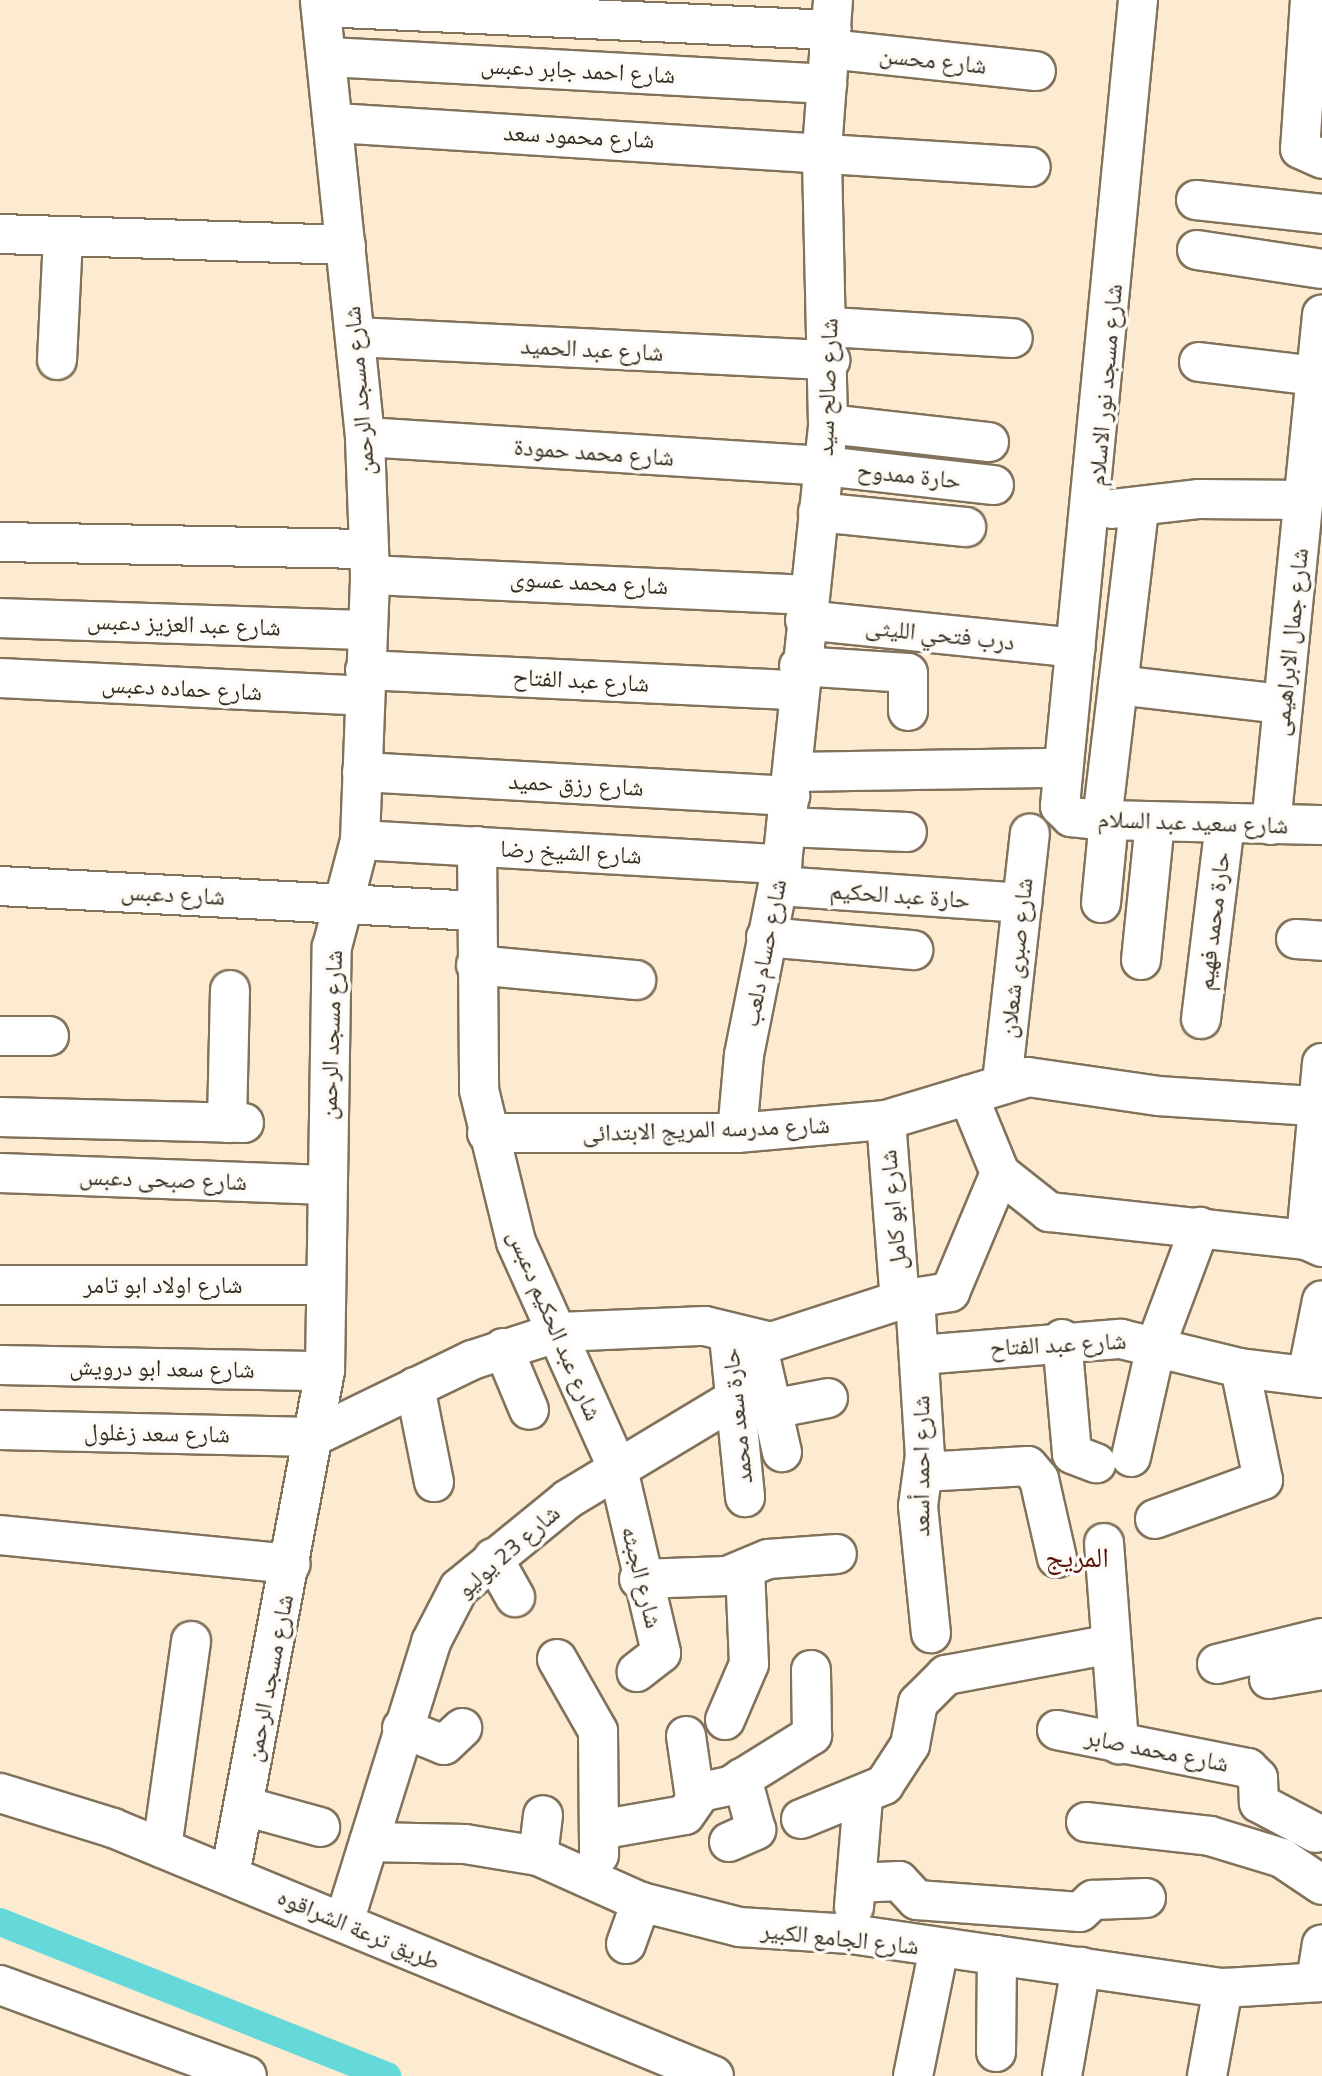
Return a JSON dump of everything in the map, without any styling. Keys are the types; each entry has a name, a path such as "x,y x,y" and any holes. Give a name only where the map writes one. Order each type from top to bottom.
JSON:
{"street":[{"name":"شارع مسجد نور الاسلام","path":"1061,768 1095,496 1138,0"},
{"path":"1310,0 1300,149 1322,159"},
{"path":"321,3 391,4 830,41"},
{"name":"شارع مسجد الرحمن","path":"230,1875 325,1371 332,947 347,902 360,840 370,562 365,437 336,123 321,3"},
{"name":"شارع احمد جابر دعبس","path":"329,57 830,41"},
{"name":"شارع محسن","path":"830,41 1036,71"},
{"name":"شارع صالح سيد","path":"786,829 798,678 828,424 831,344 822,150 830,41"},
{"name":"شارع محمود سعد","path":"336,123 822,150 1031,167"},
{"path":"1196,200 1322,214"},
{"path":"0,234 346,245"},
{"path":"57,360 63,236"},
{"path":"1197,250 1322,269"},
{"name":"شارع جمال الابراهيمى","path":"1271,825 1322,315"},
{"name":"شارع عبد الحميد","path":"355,337 831,344 1013,338"},
{"path":"1199,362 1317,376"},
{"path":"828,424 989,442"},
{"name":"شارع محمد حمودة","path":"365,437 824,466"},
{"name":"حارة ممدوح","path":"824,466 994,485"},
{"path":"1095,496 1108,509 1211,498 1304,500"},
{"path":"1101,903 1105,820 1139,508"},
{"path":"818,512 966,527"},
{"name":"شارع محمد عسوى","path":"0,542 370,562 806,607"},
{"name":"درب فتحي الليثى","path":"806,607 1076,648"},
{"name":"شارع عبد العزيز دعبس","path":"0,618 367,630"},
{"name":"شارع عبد الفتاح","path":"365,683 798,678 908,673 908,711"},
{"name":"شارع حماده دعبس","path":"0,678 365,683"},
{"path":"1118,685 1283,704"},
{"path":"786,829 1061,768"},
{"name":"شارع سعيد عبد السلام","path":"1061,768 1064,813 1105,820 1322,825"},
{"name":"شارع رزق حميد","path":"362,772 786,829"},
{"path":"1141,960 1155,822"},
{"name":"حارة محمد فهيم","path":"1201,1019 1225,823"},
{"path":"786,829 907,832"},
{"name":"شارع الشيخ رضا","path":"360,840 477,846 786,829"},
{"name":"حارة عبد الحكيم","path":"786,829 1022,903"},
{"name":"شارع حسام دلعب","path":"737,1133 766,937 786,829"},
{"name":"شارع صبرى شعلان","path":"985,1088 1022,903 1030,834"},
{"name":"شارع عبد الحكيم دعبس","path":"477,846 479,1090 487,1133 516,1242 618,1469"},
{"name":"شارع دعبس","path":"0,886 347,902"},
{"path":"347,902 477,911"},
{"path":"766,937 913,950"},
{"path":"476,965 636,980"},
{"path":"0,1117 236,1123 230,990"},
{"path":"0,1036 49,1036"},
{"path":"1000,1173 1049,1212 1200,1227 1314,1244 1315,1131 1322,1063"},
{"name":"شارع مدرسه المريج الابتدائى","path":"487,1133 737,1133 886,1120 985,1088 1056,1078 1158,1096 1315,1131"},
{"path":"313,1437 503,1348 559,1332 641,1323 705,1326 743,1340 957,1286 1000,1173 985,1088"},
{"name":"شارع ابو كامل","path":"886,1120 908,1299"},
{"name":"شارع صبحى دعبس","path":"0,1173 327,1185"},
{"path":"1062,1339 1072,1454 1114,1460 1200,1227"},
{"name":"شارع اولاد ابو تامر","path":"0,1285 326,1285"},
{"name":"شارع احمد أسعد","path":"908,1299 920,1355 923,1472 918,1506 931,1633"},
{"path":"1315,1377 1322,1300"},
{"name":"شارع عبد الفتاح","path":"920,1355 1062,1339 1157,1342 1240,1368 1315,1377"},
{"path":"743,1340 772,1409 782,1452"},
{"name":"حارة سعد محمد","path":"743,1340 733,1400 745,1497"},
{"path":"503,1348 529,1410"},
{"name":"شارع سعد ابو درويش","path":"0,1365 325,1371"},
{"path":"1155,1519 1263,1480 1240,1368"},
{"path":"415,1387 434,1482"},
{"path":"772,1409 828,1398"},
{"name":"شارع 23 يوليو","path":"344,1922 402,1728 442,1614 493,1558 618,1469 733,1400"},
{"name":"شارع سعد زغلول","path":"0,1430 313,1437"},
{"path":"923,1472 1028,1466 1039,1479 1057,1558"},
{"name":"شارع الجبثه","path":"618,1469 639,1579 661,1653 637,1672"},
{"path":"0,1535 291,1564"},
{"path":"1104,1543 1119,1744"},
{"path":"639,1579 745,1569 793,1556 837,1554"},
{"path":"493,1558 515,1597"},
{"path":"725,1720 749,1664 745,1569"},
{"path":"1217,1664 1322,1638"},
{"path":"162,1848 191,1641"},
{"path":"801,1819 863,1797 900,1768 918,1703 946,1675 1111,1644"},
{"path":"557,1659 598,1731 599,1878"},
{"path":"599,1830 685,1815 695,1798 742,1778 812,1735 811,1670"},
{"path":"1269,1679 1322,1670"},
{"path":"402,1728 444,1745 462,1728"},
{"name":"شارع محمد صابر","path":"1057,1730 1248,1768 1258,1778 1259,1803 1319,1824"},
{"path":"686,1736 695,1798"},
{"path":"729,1842 756,1830 742,1778"},
{"name":"طريق ترعة الشراقوه","path":"0,1793 162,1848 714,2076"},
{"path":"851,1934 863,1797"},
{"path":"244,1806 320,1827"},
{"path":"538,1856 543,1815"},
{"path":"1086,1822 1210,1836 1315,1878 1319,1824"},
{"name":"شارع الجامع الكبير","path":"369,1842 465,1844 538,1856 599,1878 641,1902 739,1927 851,1934 1223,1988 1319,1981"},
{"path":"856,1883 899,1881 917,1900 1080,1912 1093,1900 1146,1898"},
{"path":"626,1944 641,1902"},
{"path":"1319,1981 1322,1944"},
{"path":"913,2076 939,1948"},
{"path":"996,2052 997,1955"},
{"path":"1062,2076 1081,1967"},
{"path":"0,1985 247,2076"},
{"path":"1207,2076 1223,1988"}],"waterway":[{"path":"0,1922 387,2076"}],"district":[{"name":"المريج","path":"1077,1557"}]}
